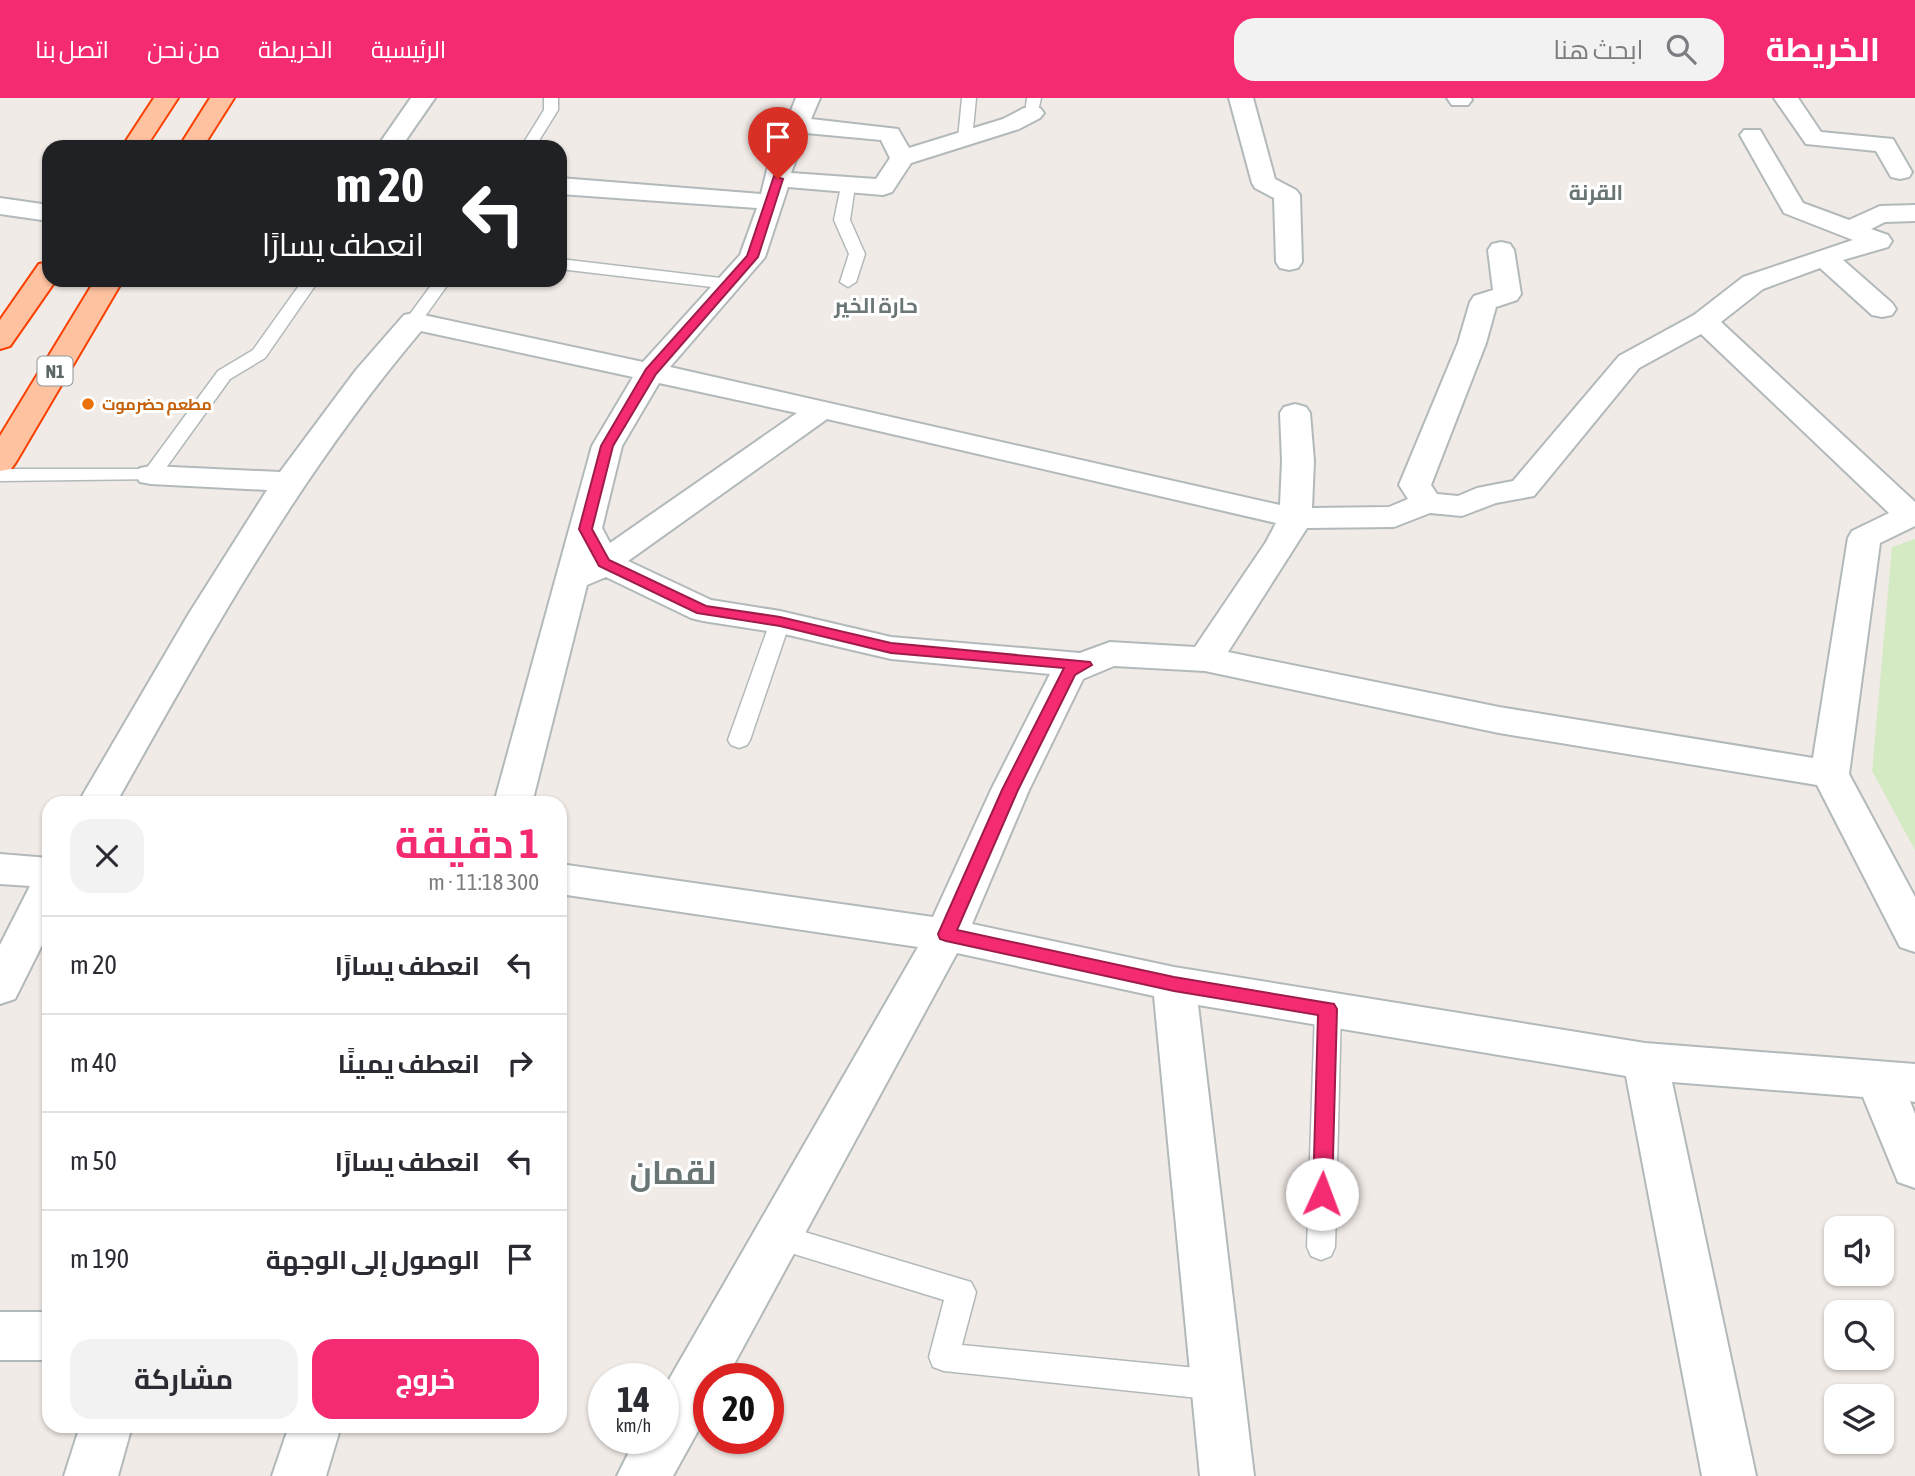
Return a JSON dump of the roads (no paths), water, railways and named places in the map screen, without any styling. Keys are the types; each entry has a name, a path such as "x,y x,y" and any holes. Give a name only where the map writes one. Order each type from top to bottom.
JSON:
{"highway":[{"path":"139,140 166,98"},
{"path":"195,140 222,98"},
{"path":"0,340 42,280"},
{"name":"N1","path":"0,462 105,287"}],"street":[{"path":"393,140 423,98"},
{"path":"1241,98 1264,183 1287,195 1289,262"},
{"path":"1786,98 1814,139 1884,144 1900,172"},
{"path":"567,186 775,190 883,187 902,158 1011,124 1033,105"},
{"path":"515,796 607,446 650,372 752,257 802,112 890,134 902,158"},
{"path":"101,796 248,541 314,443 414,321 822,409 1295,518 1394,517 1426,503 1462,506 1489,495 1522,489 1629,362 1704,321 1753,284 1824,257 1879,241 1794,208 1752,135"},
{"path":"0,206 42,212"},
{"path":"1850,230 1880,215 1915,213"},
{"path":"1426,503 1415,485 1472,343 1484,302 1507,294 1501,250"},
{"path":"1824,257 1882,309"},
{"path":"1704,321 1913,514 1864,538 1830,774 1915,936"},
{"path":"570,586 822,409"},
{"path":"1205,659 1283,542 1295,518 1298,461 1296,413"},
{"path":"151,475 287,482"},
{"path":"586,529 604,563 702,610 780,622 891,648 1084,665"},
{"path":"644,1476 946,934 1010,790 1069,671 1110,654 1205,659 1499,720 1830,774"},
{"path":"0,869 42,872"},
{"path":"567,880 946,934 1174,984 1645,1061 1896,1081 1915,1168"},
{"path":"0,987 42,903"},
{"path":"1174,984 1227,1476"},
{"path":"1645,1061 1729,1476"},
{"path":"0,1336 42,1336"},
{"path":"91,1476 104,1433"},
{"path":"299,1476 313,1433"}],"lane":[{"path":"532,140 551,110 551,98"},
{"path":"965,139 969,98"},
{"path":"848,186 842,220 857,254 848,282"},
{"path":"567,265 729,284"},
{"path":"0,475 151,475 224,375 259,354 306,287"},
{"path":"410,325 438,287"},
{"path":"740,740 780,622"},
{"path":"1321,1247 1328,1009"},
{"path":"778,1237 961,1292 944,1357 1217,1385"}],"place":[{"name":"مطعم حضرموت","path":"88,404"}],"district":[{"name":"القرنة","path":"1596,192"},
{"name":"حارة الخير","path":"876,305"},
{"name":"لقمان","path":"673,1172"}]}
